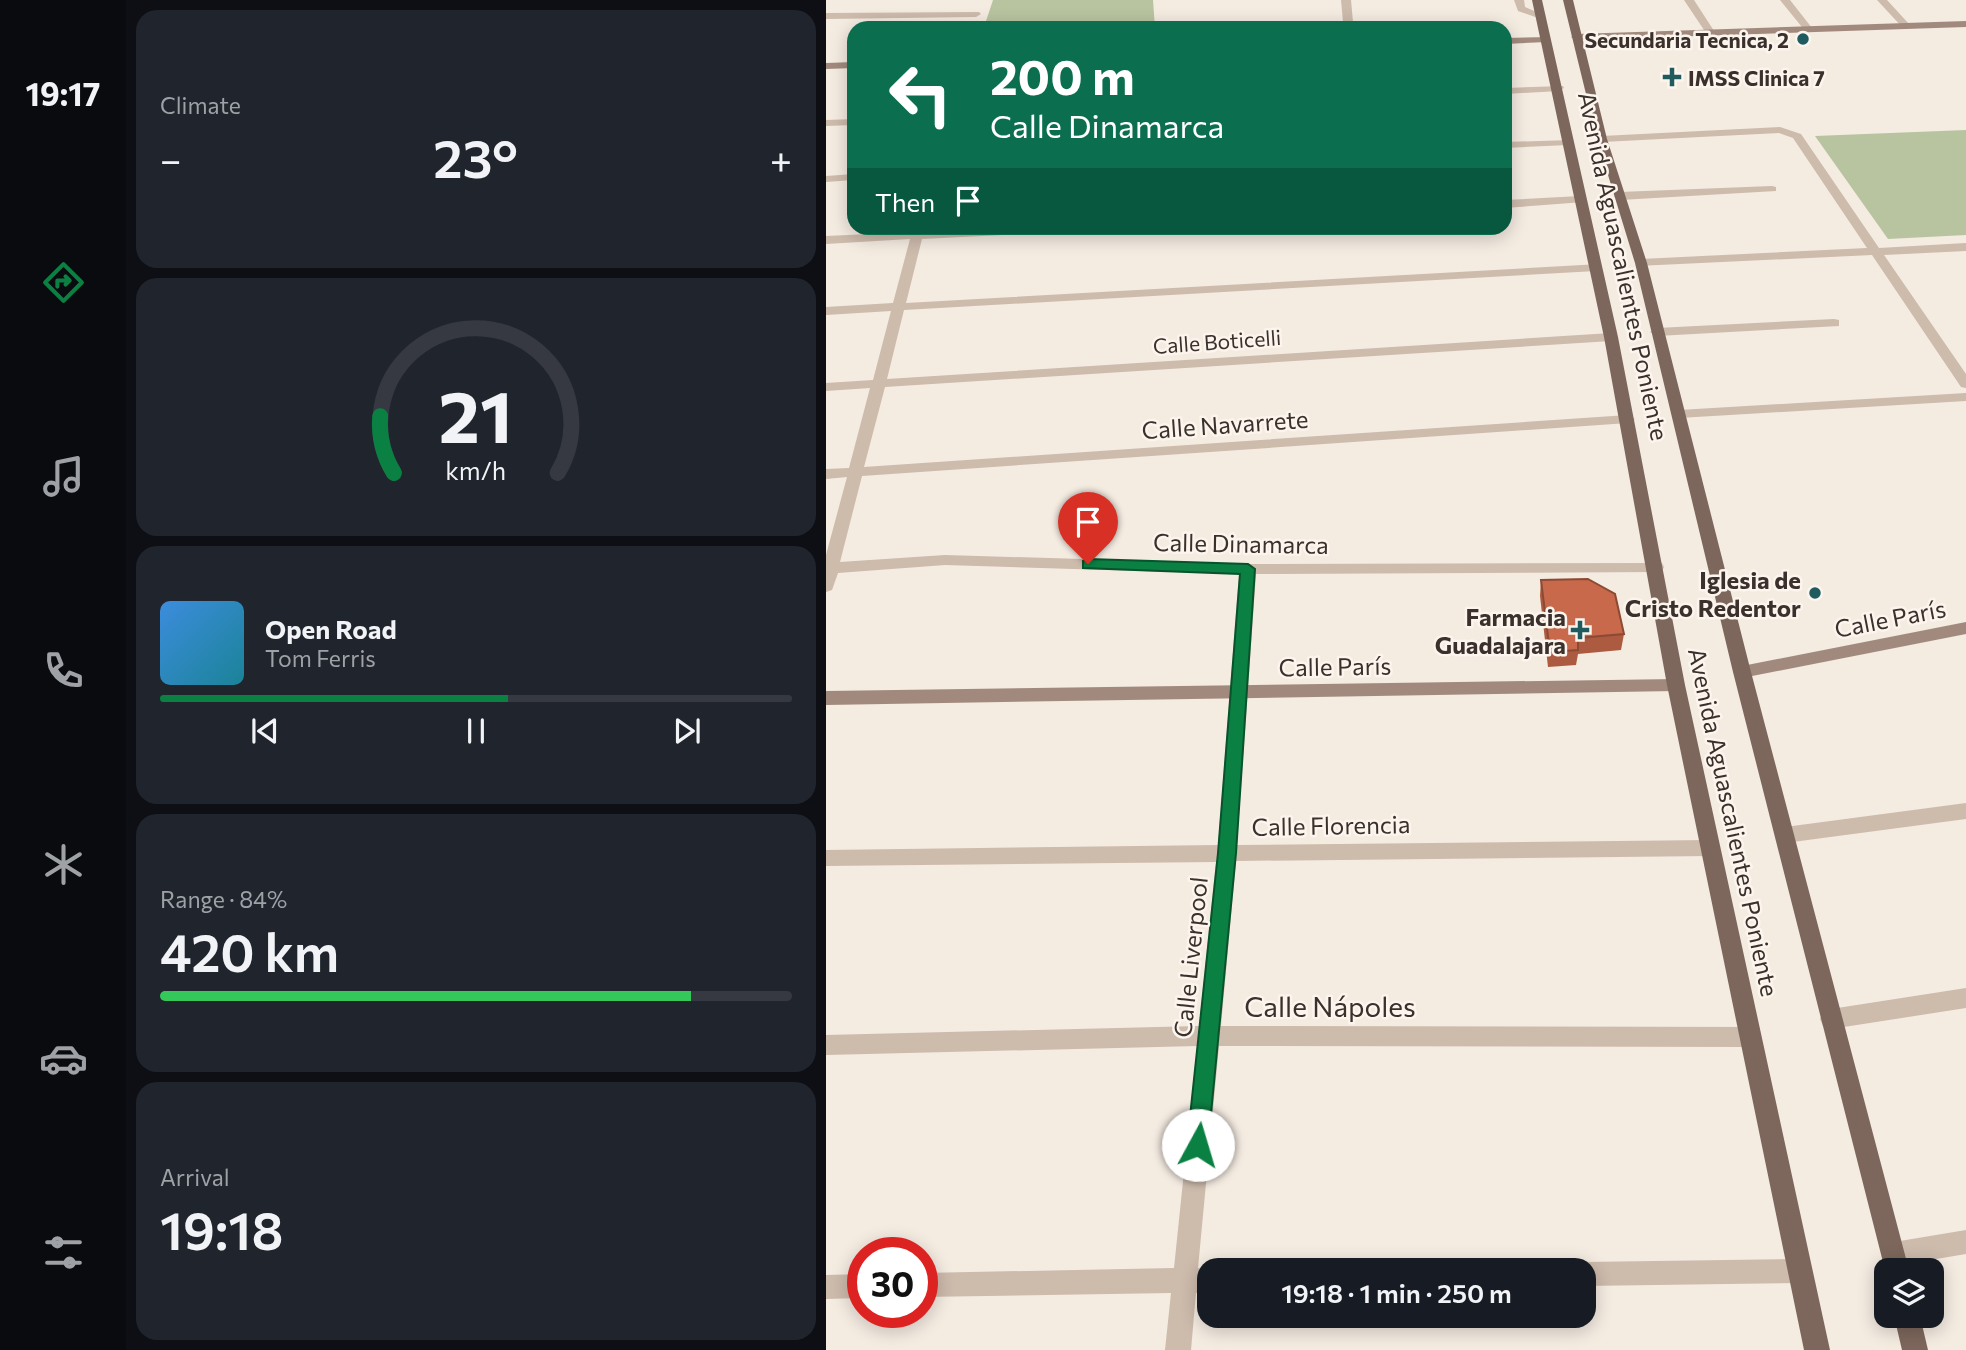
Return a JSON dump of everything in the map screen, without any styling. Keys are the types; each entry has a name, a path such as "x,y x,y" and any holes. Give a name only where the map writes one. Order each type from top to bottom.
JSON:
{"main road":[{"name":"Avenida Aguascalientes Poniente","path":"1538,0 1628,419 1676,685 1817,1350"},
{"name":"Avenida Aguascalientes Poniente","path":"1568,0 1602,139 1641,263 1742,672 1894,1258"},
{"path":"1910,1328 1915,1350"}],"street":[{"path":"1346,0 1348,21"},
{"path":"1519,0 1521,9 1541,16"},
{"path":"1689,0 1712,34"},
{"path":"1785,0 1809,30"},
{"path":"1882,0 1906,26"},
{"path":"826,16 978,10 975,21"},
{"path":"1576,37 1966,24"},
{"path":"1512,41 1547,39"},
{"path":"826,66 847,65"},
{"path":"1512,91 1559,88"},
{"path":"826,123 847,122"},
{"path":"1602,139 1791,131 1833,188 1966,384"},
{"path":"1512,145 1568,142"},
{"path":"826,179 847,178"},
{"path":"1620,196 1772,189"},
{"path":"1512,204 1580,200"},
{"path":"826,240 884,235"},
{"path":"826,586 917,235"},
{"path":"1641,263 1966,247"},
{"path":"826,311 1596,267"},
{"path":"1657,332 1834,323"},
{"name":"Calle Boticelli","path":"826,387 1611,337"},
{"path":"1679,414 1966,397"},
{"name":"Calle Navarrete","path":"826,474 1628,419"},
{"name":"Calle Dinamarca","path":"829,567 945,561 1248,569 1656,567"},
{"name":"Calle Liverpool","path":"1178,1350 1227,853 1248,569"},
{"name":"Calle París","path":"1742,672 1966,628"},
{"name":"Calle París","path":"826,698 1676,685"},
{"path":"1785,835 1966,811"},
{"name":"Calle Florencia","path":"826,858 1710,848"},
{"path":"1832,1019 1966,998"},
{"name":"Calle Nápoles","path":"826,1045 1209,1036 1751,1037"},
{"path":"1909,1258 1966,1242"},
{"path":"1596,1274 1800,1271"},
{"path":"938,1285 1197,1280"},
{"path":"826,1287 847,1286"}],"green space":[{"path":"993,0 1153,0 1154,21 986,21"},
{"path":"1966,130 1966,235 1888,239 1815,136"}],"building":[{"name":"Farmacia Guadalajara","path":"1588,579 1615,594 1624,634 1578,638 1578,650 1550,652 1541,580"}],"place":[{"name":"Secundaria Tecnica, 2","path":"1803,39"},
{"name":"IMSS Clinica 7","path":"1672,77"},
{"name":"Iglesia de Cristo Redentor","path":"1815,593"},
{"name":"Farmacia Guadalajara","path":"1580,630"}],"route":[{"path":"1088,564 1248,569 1227,853 1198,1145"}]}
